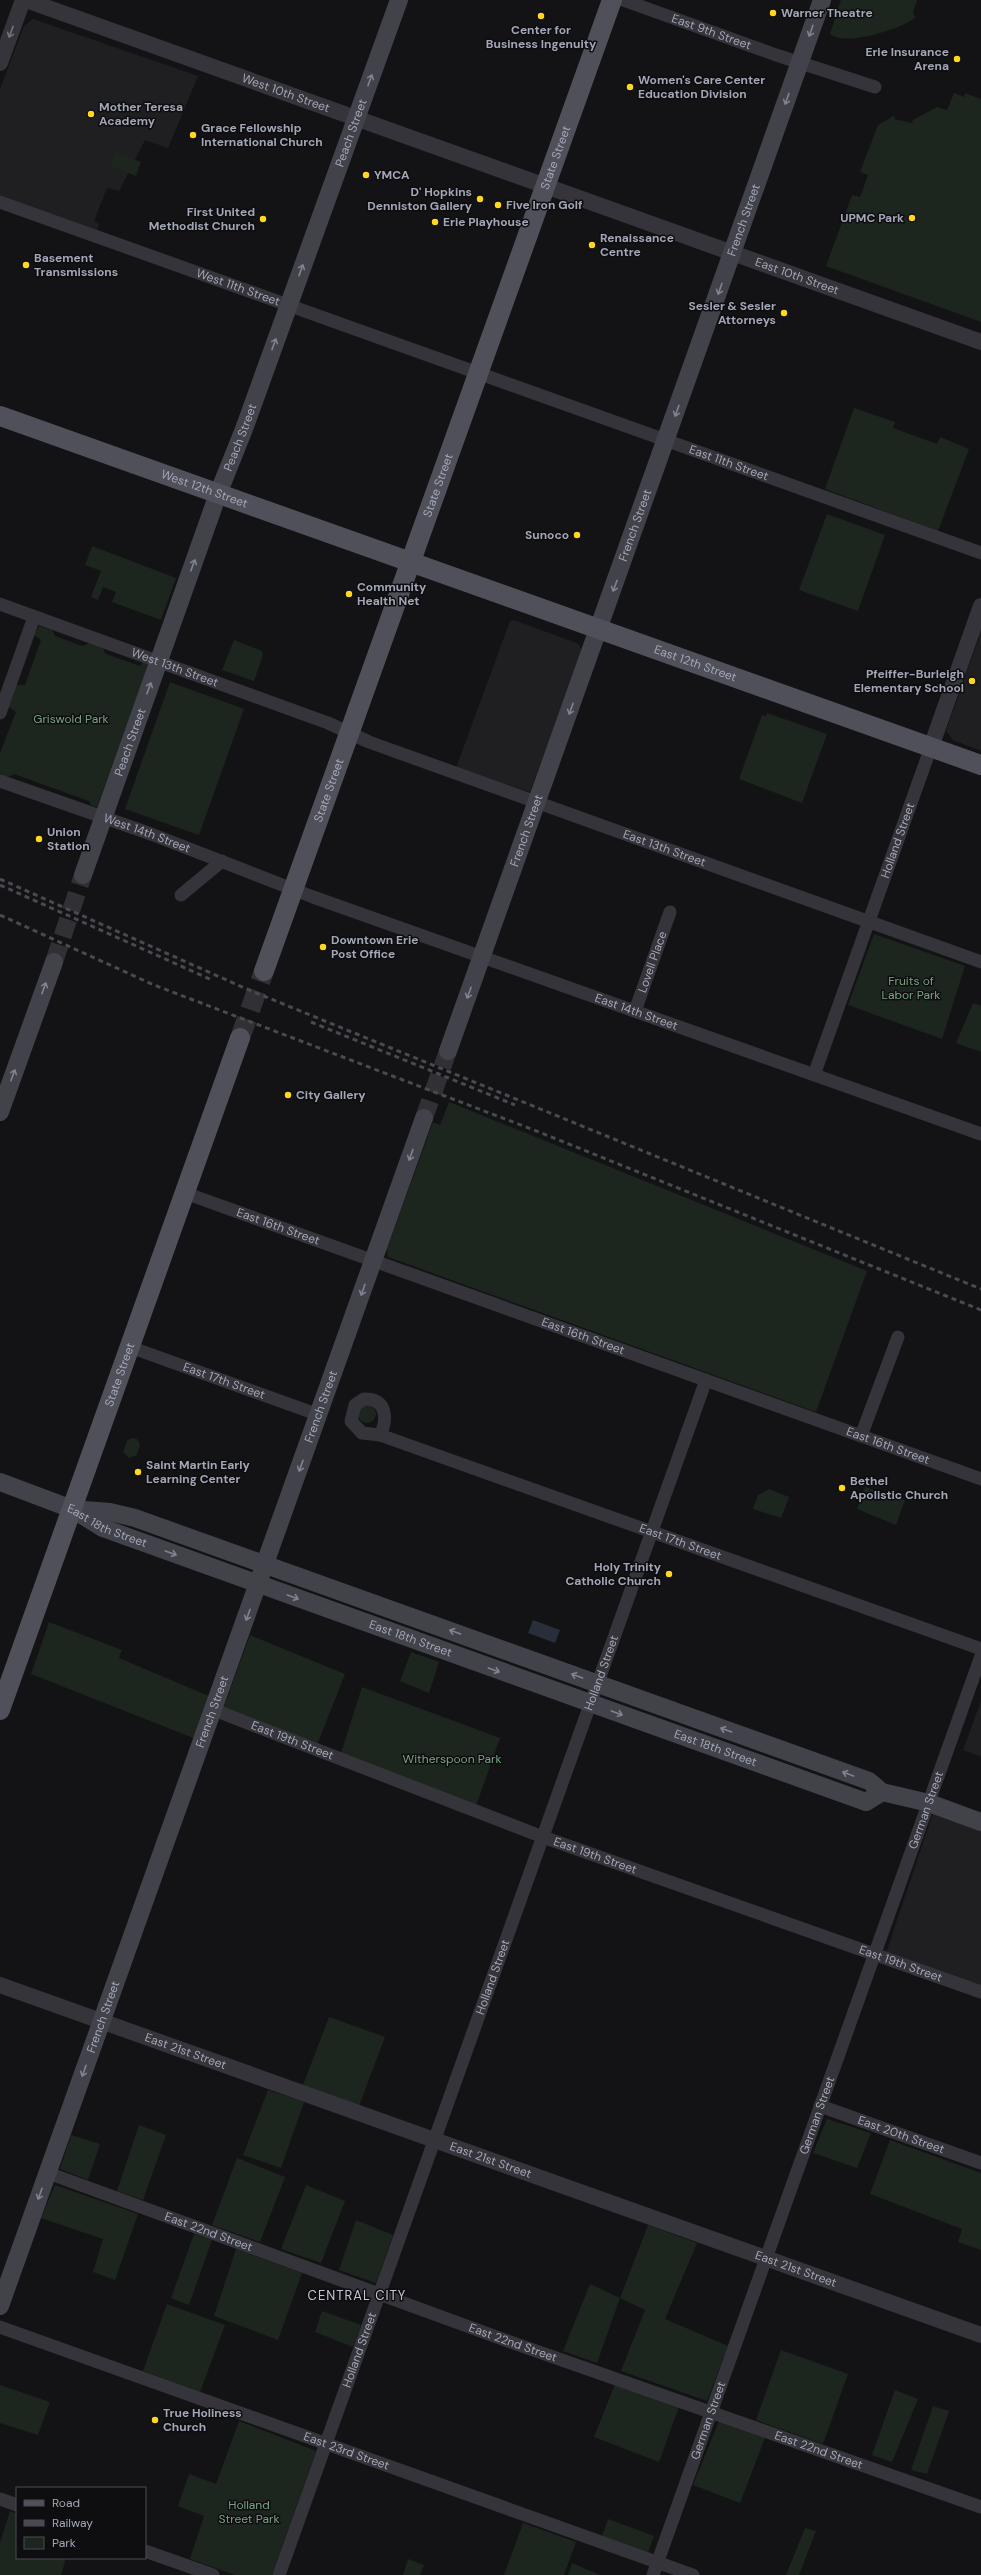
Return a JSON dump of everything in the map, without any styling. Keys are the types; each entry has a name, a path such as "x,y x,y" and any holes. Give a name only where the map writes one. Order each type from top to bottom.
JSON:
{"main road":[{"name":"Peach Street","path":"83,875 218,494 357,117 398,0"},
{"name":"State Street","path":"264,971 409,561 612,0"},
{"name":"French Street","path":"448,1051 666,442 822,0"},
{"name":"West 12th Street","path":"0,416 409,561"},
{"name":"East 12th Street","path":"409,561 981,765"},
{"path":"0,1112 54,962"},
{"name":"State Street","path":"0,1710 240,1038"},
{"name":"French Street","path":"0,2306 214,1710 424,1118"},
{"path":"0,1482 72,1508"},
{"name":"East 18th Street","path":"72,1508 110,1512 135,1518 869,1781 882,1792 929,1803 981,1822"},
{"name":"East 18th Street","path":"72,1508 103,1528 258,1585 866,1802 882,1792"}],"street":[{"path":"0,63 23,0"},
{"name":"West 10th Street","path":"26,0 545,185"},
{"name":"East 9th Street","path":"623,0 875,87"},
{"name":"East 10th Street","path":"545,185 981,342"},
{"name":"West 11th Street","path":"0,202 477,373"},
{"name":"East 11th Street","path":"477,373 666,442 981,553"},
{"name":"West 13th Street","path":"0,604 328,723 349,732"},
{"name":"Holland Street","path":"814,1075 981,606"},
{"path":"0,712 34,617"},
{"name":"East 13th Street","path":"349,732 367,741 981,962"},
{"name":"West 14th Street","path":"0,781 104,817 293,888"},
{"path":"181,895 222,861"},
{"name":"East 14th Street","path":"293,888 482,957 981,1134"},
{"name":"Lovell Place","path":"635,1011 670,912"},
{"name":"East 16th Street","path":"184,1193 981,1479"},
{"path":"861,1436 898,1337"},
{"name":"East 17th Street","path":"130,1347 319,1415"},
{"name":"Holland Street","path":"279,2575 706,1380"},
{"name":"East 17th Street","path":"380,1435 981,1649"},
{"name":"German Street","path":"653,2575 981,1656"},
{"name":"East 19th Street","path":"214,1710 543,1837 981,1992"},
{"name":"East 21st Street","path":"0,1985 981,2335"},
{"name":"East 20th Street","path":"820,2106 981,2163"},
{"name":"East 22nd Street","path":"48,2173 710,2413 981,2507"},
{"name":"East 23rd Street","path":"0,2327 693,2575"},
{"path":"0,2499 16,2505"},
{"path":"146,2551 213,2575"}],"shaded area":[{"name":"Mother Teresa Academy","path":"33,19 198,76 168,148 145,140 119,191 107,188 94,221 99,224 97,230 0,196 0,89 24,26"},
{"path":"514,620 579,644 582,652 530,792 456,768 510,621"},
{"name":"Pfeiffer-Burleigh Elementary School","path":"981,632 981,751 953,740 946,731"},
{"path":"533,1620 560,1630 555,1643 528,1633"},
{"path":"981,1701 981,1757 963,1750"},
{"path":"938,1798 981,1814 981,1987 886,1953"}],"green space":[{"path":"841,0 917,0 913,12 915,18 898,27 873,35 848,39 838,37 830,34"},
{"name":"UPMC Park","path":"954,93 964,97 965,93 981,99 981,322 826,266 852,195 860,197 868,175 860,172 878,125 895,115 894,119 912,123 913,120 937,107 947,110"},
{"path":"116,152 141,162 136,176 110,166"},
{"path":"854,408 895,422 893,428 937,444 940,437 969,449 938,531 825,489"},
{"path":"827,514 885,535 858,611 799,590"},
{"path":"92,546 176,578 161,620 112,602 116,592 103,587 98,600 91,597 101,571 85,565"},
{"name":"Griswold Park","path":"39,626 52,630 55,636 82,646 90,643 102,647 106,654 140,666 143,662 149,665 97,807 91,805 89,801 14,774 8,777 0,774 0,753 16,712 9,707 16,685 25,685 41,640 34,635"},
{"path":"234,640 262,651 263,655 254,681 222,670"},
{"path":"170,682 244,709 199,835 125,809"},
{"path":"767,713 827,734 802,803 739,779 762,715 766,716"},
{"name":"Fruits of Labor Park","path":"874,934 965,966 942,1039 848,1005"},
{"path":"973,1003 981,1006 981,1052 956,1043"},
{"path":"449,1102 867,1271 816,1412 388,1257 387,1249 433,1122 440,1125"},
{"path":"363,1405 371,1405 376,1410 374,1421 371,1423 363,1423 358,1418 358,1410"},
{"path":"131,1438 137,1439 140,1445 137,1455 129,1458 123,1452 127,1441"},
{"path":"865,1487 905,1500 896,1525 857,1509"},
{"path":"769,1489 789,1497 781,1518 753,1509 758,1495"},
{"path":"49,1622 122,1650 119,1658 211,1697 196,1739 31,1674"},
{"path":"250,1635 345,1674 317,1745 223,1709"},
{"path":"411,1652 439,1662 429,1693 400,1681"},
{"name":"Witherspoon Park","path":"362,1687 500,1738 476,1806 341,1753"},
{"path":"329,2017 385,2037 359,2106 303,2085"},
{"path":"268,2090 304,2102 281,2168 243,2155"},
{"path":"827,2119 871,2133 857,2168 813,2153"},
{"path":"139,2125 166,2135 143,2200 117,2191"},
{"path":"71,2135 100,2144 88,2180 60,2169"},
{"path":"890,2140 981,2173 981,2250 958,2242 962,2229 870,2194"},
{"path":"237,2158 285,2177 260,2242 212,2225"},
{"path":"55,2185 138,2214 115,2280 93,2272 103,2239 41,2218"},
{"path":"306,2185 345,2201 321,2263 281,2249"},
{"path":"356,2220 393,2235 376,2283 339,2270"},
{"path":"648,2225 697,2243 665,2319 728,2346 707,2401 621,2371 645,2310 620,2298"},
{"path":"194,2234 212,2240 189,2305 171,2298"},
{"path":"236,2249 302,2273 278,2340 214,2316"},
{"path":"590,2284 620,2298 597,2363 563,2351"},
{"path":"167,2304 225,2325 200,2392 143,2371"},
{"path":"322,2311 361,2325 353,2347 315,2332"},
{"path":"781,2350 848,2374 823,2444 756,2420"},
{"path":"615,2384 679,2407 659,2462 594,2437"},
{"path":"0,2385 50,2402 38,2435 0,2423"},
{"path":"895,2390 918,2399 892,2462 872,2455"},
{"path":"933,2406 949,2411 927,2474 911,2470"},
{"name":"Holland Street Park","path":"239,2421 316,2451 272,2575 235,2575 190,2559 204,2516 178,2506 189,2474 216,2484"},
{"path":"719,2421 765,2438 740,2503 693,2485"},
{"path":"10,2511 16,2514 16,2559 66,2559 61,2575 0,2575 0,2543"},
{"path":"608,2519 654,2536 648,2552 602,2536"},
{"path":"523,2523 576,2542 564,2575 504,2575"},
{"path":"805,2528 816,2531 799,2575 786,2575"},
{"path":"408,2559 424,2565 420,2575 403,2575"},
{"path":"572,2563 600,2575 568,2575"}],"tunnel":[{"path":"54,962 83,875"},
{"path":"240,1038 264,971"},
{"path":"424,1118 448,1051"}],"railway":[{"path":"0,879 249,990 981,1289"},
{"path":"0,885 212,980"},
{"path":"0,915 154,985 534,1130 981,1310"},
{"path":"311,1022 515,1105"}],"place":[{"name":"Warner Theatre","path":"773,13"},
{"name":"Center for Business Ingenuity","path":"541,16"},
{"name":"Erie Insurance Arena","path":"957,59"},
{"name":"Women's Care Center Education Division","path":"630,87"},
{"name":"Mother Teresa Academy","path":"91,114"},
{"name":"Grace Fellowship International Church","path":"193,135"},
{"name":"YMCA","path":"366,175"},
{"name":"D' Hopkins Denniston Gallery","path":"480,199"},
{"name":"Five Iron Golf","path":"498,205"},
{"name":"UPMC Park","path":"912,218"},
{"name":"First United Methodist Church","path":"263,219"},
{"name":"Erie Playhouse","path":"435,222"},
{"name":"Renaissance Centre","path":"592,245"},
{"name":"Basement Transmissions","path":"26,265"},
{"name":"Sesler & Sesler Attorneys","path":"784,313"},
{"name":"Sunoco","path":"577,535"},
{"name":"Community Health Net","path":"349,594"},
{"name":"Pfeiffer-Burleigh Elementary School","path":"972,681"},
{"name":"Union Station","path":"39,839"},
{"name":"Downtown Erie Post Office","path":"323,947"},
{"name":"City Gallery","path":"288,1095"},
{"name":"Saint Martin Early Learning Center","path":"138,1472"},
{"name":"Bethel Apolistic Church","path":"842,1488"},
{"name":"Holy Trinity Catholic Church","path":"669,1574"},
{"name":"True Holiness Church","path":"155,2420"}],"district":[{"name":"CENTRAL CITY","path":"357,2295"}]}
